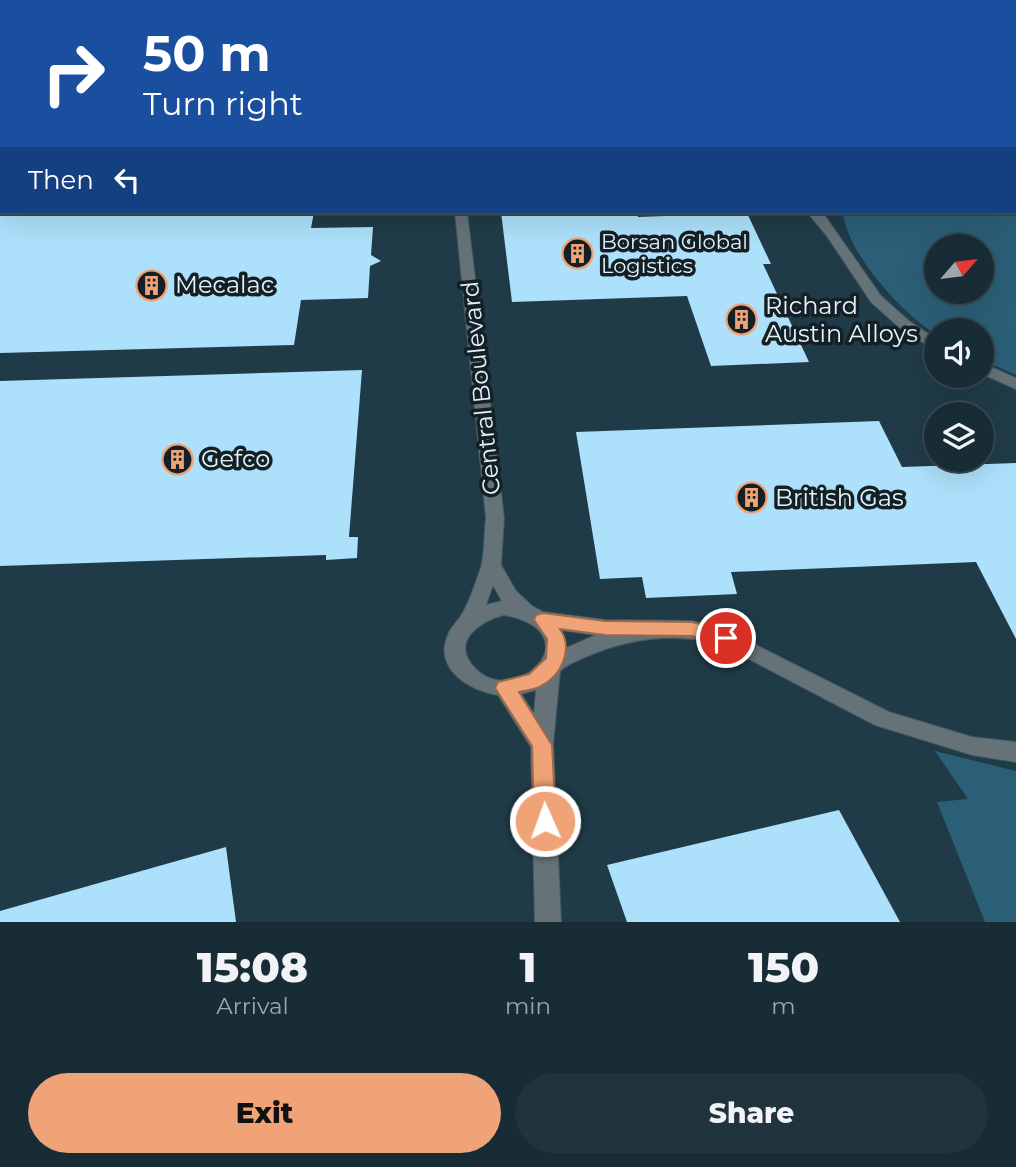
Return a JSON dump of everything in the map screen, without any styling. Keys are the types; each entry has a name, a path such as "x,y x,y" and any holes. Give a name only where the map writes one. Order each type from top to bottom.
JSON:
{"street":[{"name":"Central Boulevard","path":"460,214 495,518 491,565 470,619"},
{"path":"815,214 831,231 859,277 882,307 924,338"},
{"path":"994,374 1016,384"},
{"path":"491,565 509,596 524,610 543,620 605,628 692,629 726,638 883,719 972,746 1016,752"},
{"path":"524,610 491,609 470,619 456,635 455,657 467,675 481,683 505,688 527,684 552,666 604,640 661,629"},
{"path":"543,620 556,638 557,654 552,666 542,745 548,922"},
{"path":"505,688 542,745"}],"shaded area":[{"path":"844,214 1016,214 1016,375 994,365 994,318 924,318 924,326 878,281 854,245"},
{"path":"935,751 1016,771 1016,922 985,922 937,802 968,799"}],"building":[{"name":"Mecalac","path":"0,214 314,214 311,228 373,227 371,255 381,261 370,266 368,298 301,300 294,345 0,353"},
{"path":"501,214 637,214 638,217 747,214 771,264 763,264 809,362 711,366 687,296 512,302"},
{"name":"Gefco","path":"362,370 349,537 358,537 357,558 326,560 326,555 0,566 0,381"},
{"name":"British Gas","path":"879,421 902,467 924,466 924,472 994,472 994,464 1016,463 1016,639 976,562 731,572 737,594 646,598 642,577 600,579 576,432"},
{"path":"839,810 900,922 627,922 607,865"},
{"path":"226,847 236,922 0,922 0,911"}],"place":[{"name":"Borsan Global Logistics","path":"578,254"},
{"name":"Mecalac","path":"152,285"},
{"name":"Richard Austin Alloys","path":"742,320"},
{"name":"Gefco","path":"178,459"},
{"name":"British Gas","path":"752,498"}],"route":[{"path":"545,821 542,745 505,688 536,680 550,669 554,662 558,646 556,638 543,620 605,628 692,629 726,638"}]}
